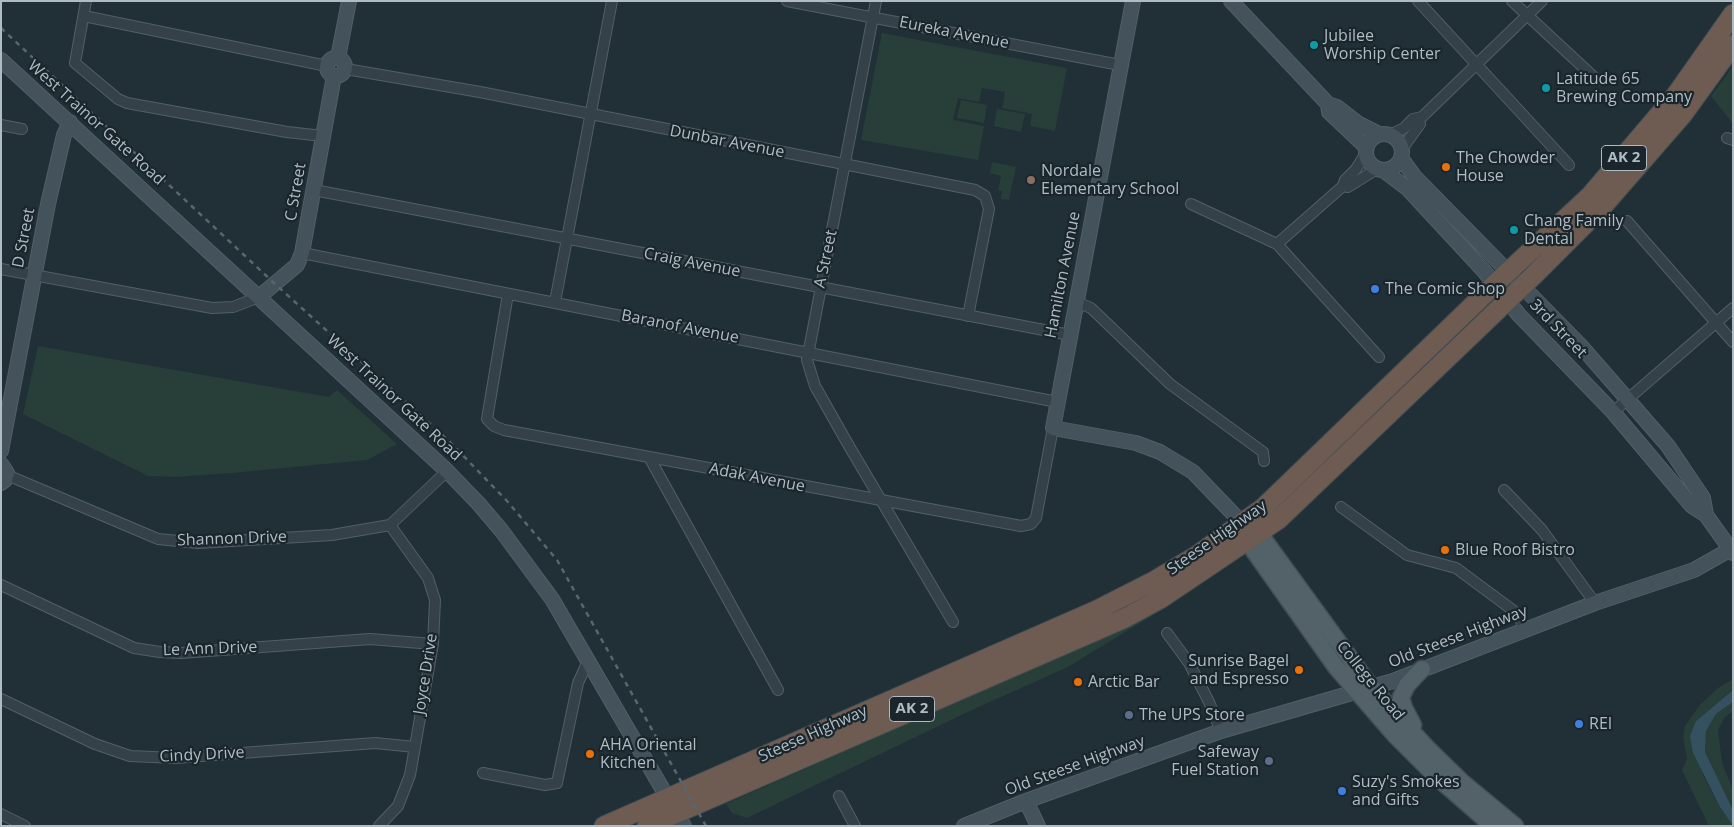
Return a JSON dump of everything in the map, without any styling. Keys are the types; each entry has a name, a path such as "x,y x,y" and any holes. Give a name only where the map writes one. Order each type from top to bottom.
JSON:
{"highway":[{"name":"Steese Highway","path":"1249,532 1263,508 1501,278 1590,196 1676,95 1733,14"},
{"name":"Steese Highway","path":"648,826 676,812 1125,618 1160,599 1249,532 1279,519 1508,300 1642,164 1683,114 1733,46"},
{"name":"Steese Highway","path":"604,826 676,812"}],"main road":[{"name":"C Street","path":"259,297 297,265 302,253 349,1"},
{"name":"Hamilton Avenue","path":"1053,428 1133,1"},
{"path":"1231,1 1328,104 1337,107 1359,124 1398,140 1401,153 1392,168 1380,169 1369,162 1366,150 1329,112 1328,104"},
{"name":"West Trainor Gate Road","path":"1,60 448,471 501,530 552,599 676,812"},
{"name":"D Street","path":"1,451 48,204 64,135 70,122"},
{"path":"1366,150 1373,137 1384,135"},
{"name":"3rd Street","path":"1401,153 1414,176 1501,278 1508,300 1613,412 1692,506 1706,515 1732,550"},
{"name":"3rd Street","path":"1380,169 1408,189 1501,278 1521,287 1581,346 1668,446 1703,498 1706,515"},
{"name":"College Road","path":"1053,428 1136,443 1160,452 1193,472 1249,532 1365,690 1438,778 1493,826"},
{"name":"Old Steese Highway","path":"964,826 1026,801 1221,731 1365,690 1422,670 1595,603 1694,570 1732,550"},
{"path":"1422,670 1407,685 1401,700 1426,748"},
{"name":"College Road","path":"1365,690 1463,783 1515,826"},
{"path":"1026,801 1038,826"}],"street":[{"path":"86,1 76,63 105,89 127,102 286,132 323,136"},
{"path":"555,302 612,1"},
{"name":"Eureka Avenue","path":"787,1 1120,65"},
{"name":"A Street","path":"876,1 807,351 809,371 815,386 953,622"},
{"path":"1418,1 1569,165"},
{"path":"1512,1 1597,80"},
{"path":"1401,153 1420,124 1420,119 1542,1"},
{"name":"Dunbar Avenue","path":"84,16 336,67 592,114 975,190 985,196 989,209 968,316"},
{"path":"1384,135 1404,128 1414,119 1420,119"},
{"path":"1,124 22,129"},
{"path":"1276,244 1343,186 1344,180 1356,169 1366,150"},
{"path":"1343,186 1348,187 1380,169"},
{"name":"Craig Avenue","path":"314,190 1070,335"},
{"path":"1191,204 1276,244 1379,357"},
{"path":"1627,221 1733,342"},
{"name":"Baranof Avenue","path":"302,253 807,351 1058,402"},
{"path":"1,269 212,308 233,307 259,297"},
{"name":"Adak Avenue","path":"508,294 487,419 494,426 504,430 1021,526 1031,524"},
{"path":"1076,302 1091,308 1170,384 1262,452 1264,461"},
{"path":"1613,412 1733,308"},
{"name":"Hamilton Avenue","path":"1031,524 1036,518 1053,428"},
{"path":"649,457 778,690"},
{"name":"Shannon Drive","path":"3,474 158,539 198,543 365,531 390,525 448,471"},
{"path":"1504,490 1542,530 1595,603"},
{"path":"1341,507 1407,555 1456,568 1518,614 1525,630"},
{"name":"Joyce Drive","path":"379,826 398,806 410,776 433,644 435,600 430,583 390,525"},
{"name":"Le Ann Drive","path":"1,585 134,648 160,652 181,653 370,639 433,644"},
{"path":"1167,633 1189,663 1221,731"},
{"path":"483,773 545,785 557,783 578,683 588,661"},
{"name":"Cindy Drive","path":"1,699 95,744 130,756 175,758 375,743 415,747"},
{"path":"839,796 855,826"},
{"path":"1,814 25,826"}],"green space":[{"path":"882,33 1067,68 1055,131 1030,126 1032,114 1002,108 1005,92 982,88 979,102 958,98 953,120 984,126 978,160 861,140"},
{"path":"1733,66 1733,124 1711,96"},
{"path":"961,100 987,105 984,123 957,118"},
{"path":"997,109 1025,114 1021,132 994,126"},
{"path":"992,162 1016,167 1009,200 1001,199 1002,191 998,190 1001,176 990,173"},
{"path":"38,346 329,397 337,390 397,444 367,460 232,473 176,477 148,476 23,414"},
{"path":"1155,614 1066,668 974,709 747,818 732,813 726,804"},
{"path":"1733,679 1733,690 1696,721 1703,775 1720,807 1733,826 1709,826 1682,770 1687,759 1683,737 1685,726 1699,706 1718,688"},
{"path":"1733,702 1733,711 1724,718 1718,730 1722,763 1733,790 1733,810 1705,752 1706,731 1716,714"}],"water":[{"path":"1733,690 1733,702 1716,714 1706,731 1705,752 1733,810 1733,826 1720,807 1693,753 1690,736 1696,721"}],"railway":[{"path":"1,28 274,283 450,442 507,501 557,560 706,826"}],"place":[{"name":"Jubilee Worship Center","path":"1314,45"},
{"name":"Latitude 65 Brewing Company","path":"1546,88"},
{"name":"The Chowder House","path":"1446,167"},
{"name":"Nordale Elementary School","path":"1031,180"},
{"name":"Chang Family Dental","path":"1514,230"},
{"name":"The Comic Shop","path":"1375,289"},
{"name":"Blue Roof Bistro","path":"1445,550"},
{"name":"Sunrise Bagel and Espresso","path":"1299,670"},
{"name":"Arctic Bar","path":"1078,682"},
{"name":"The UPS Store","path":"1129,715"},
{"name":"REI","path":"1579,724"},
{"name":"AHA Oriental Kitchen","path":"590,754"},
{"name":"Safeway Fuel Station","path":"1269,761"},
{"name":"Suzy's Smokes and Gifts","path":"1342,791"}]}
